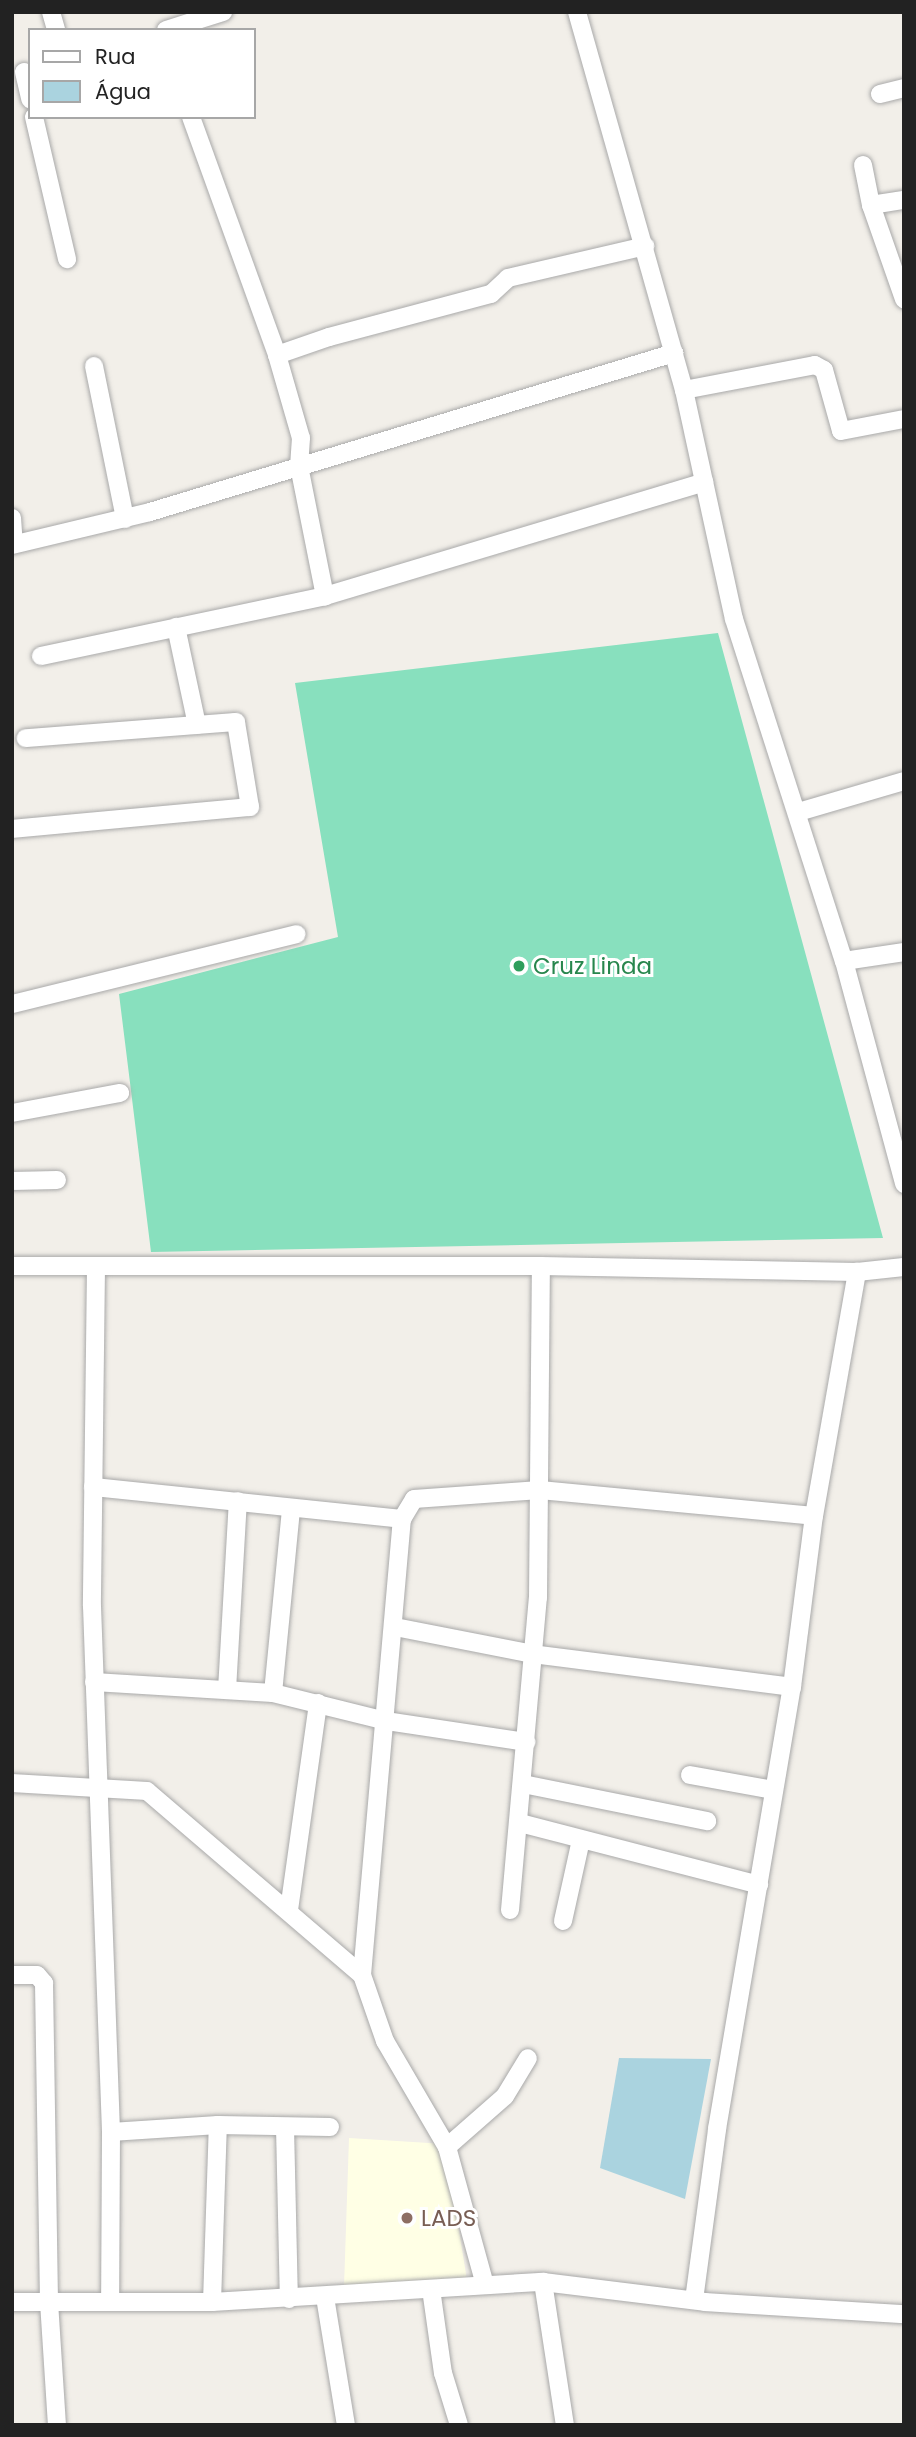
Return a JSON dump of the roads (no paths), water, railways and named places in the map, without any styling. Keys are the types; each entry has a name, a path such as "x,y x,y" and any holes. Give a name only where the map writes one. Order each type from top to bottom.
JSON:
{"street":[{"path":"172,28 223,12"},
{"path":"577,12 684,390 734,619 844,961 904,1184"},
{"path":"22,72 28,92"},
{"path":"880,94 904,88"},
{"path":"34,119 67,259"},
{"path":"192,119 277,355 301,438 299,466 326,596"},
{"path":"863,165 870,205 904,299"},
{"path":"870,205 904,200"},
{"path":"277,355 329,337 491,294 508,278 645,246"},
{"path":"12,518 13,544 125,519 674,353"},
{"path":"684,390 815,365 824,370 841,430 904,419"},
{"path":"94,366 125,519"},
{"path":"41,656 326,596 704,482"},
{"path":"176,627 197,725"},
{"path":"12,829 248,810 239,727 230,722 26,738"},
{"path":"797,811 904,780"},
{"path":"12,1004 298,934"},
{"path":"844,961 904,952"},
{"path":"12,1112 120,1093"},
{"path":"12,1181 57,1180"},
{"path":"12,1266 541,1266 857,1272 904,1267"},
{"path":"510,1910 520,1823 538,1598 541,1266"},
{"path":"96,1267 94,1682 111,2132 110,2299"},
{"path":"694,2300 717,2129 792,1687 814,1516 857,1272"},
{"path":"93,1487 238,1501 291,1510 402,1519"},
{"path":"485,2285 447,2147 385,2041 362,1975 395,1627 402,1519 414,1499 427,1496 540,1490 814,1516"},
{"path":"227,1690 238,1501"},
{"path":"272,1693 291,1510"},
{"path":"395,1627 532,1654 792,1687"},
{"path":"94,1682 272,1693 386,1721 526,1742"},
{"path":"289,1910 318,1703"},
{"path":"690,1774 773,1790"},
{"path":"12,1783 135,1787 159,1798 362,1975"},
{"path":"523,1784 707,1821"},
{"path":"520,1823 759,1885"},
{"path":"563,1921 581,1840"},
{"path":"12,1975 37,1975 44,1983 49,2302 57,2425"},
{"path":"447,2147 505,2096 528,2059"},
{"path":"111,2132 218,2125 330,2127"},
{"path":"212,2302 218,2125"},
{"path":"285,2127 289,2299"},
{"path":"543,2282 565,2425"},
{"path":"12,2302 110,2299 212,2302 543,2282 694,2300 904,2314"},
{"path":"431,2289 443,2373 458,2425"},
{"path":"325,2297 345,2425"}],"water":[{"path":"619,2058 711,2059 685,2199 600,2168"}],"place":[{"name":"Cruz Linda","path":"519,966"},
{"name":"LADS","path":"407,2218"}]}
